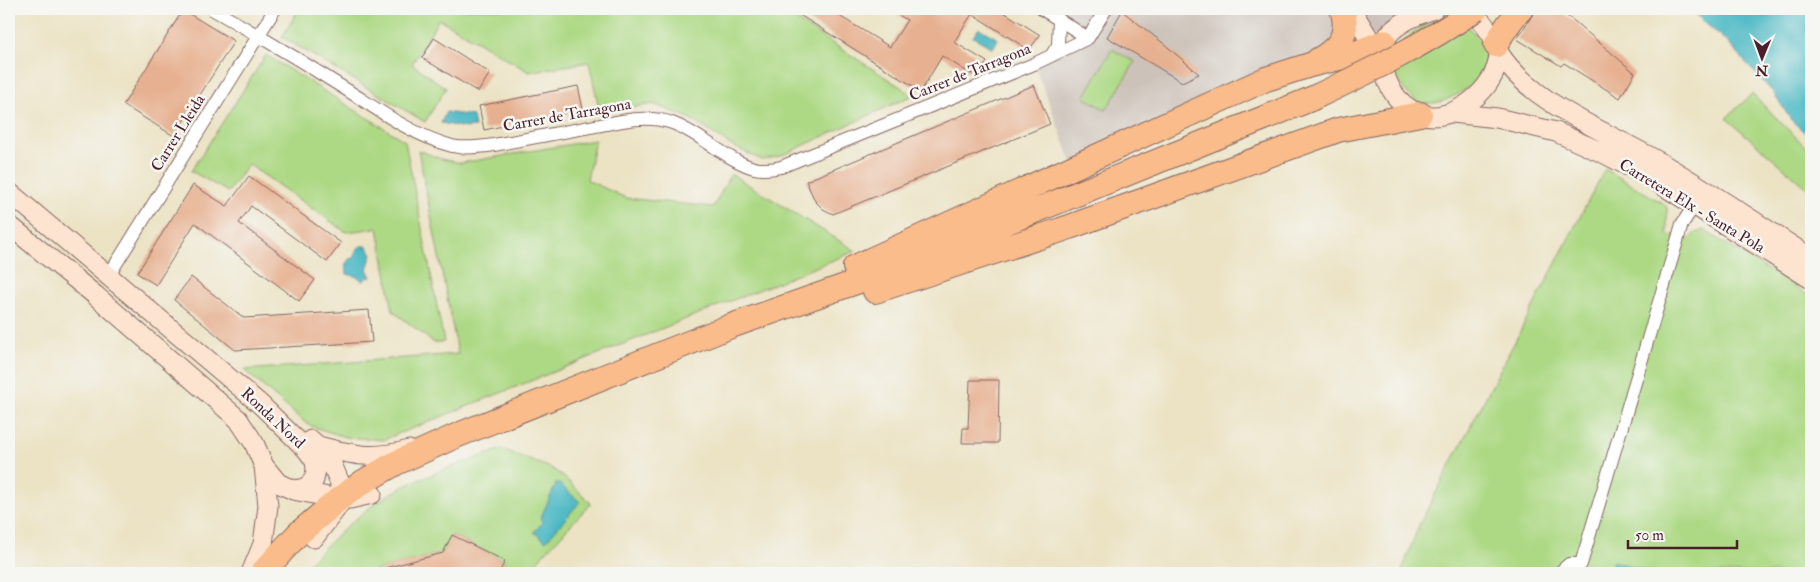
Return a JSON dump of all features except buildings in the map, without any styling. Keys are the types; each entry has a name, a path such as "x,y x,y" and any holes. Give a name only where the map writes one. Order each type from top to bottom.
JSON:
{"highway":[{"path":"1310,65 1328,55 1341,42 1345,30 1342,9"},
{"path":"280,573 314,538 372,494 403,476 491,434 756,329 879,274 1311,99 1402,55 1447,30 1476,9"},
{"path":"1498,49 1502,32 1521,9"},
{"path":"731,326 1266,79 1310,65 1380,50"},
{"path":"756,329 1061,230 1338,130 1420,114"},
{"path":"262,573 298,534 340,499 363,482 396,463 458,435 731,326 879,274"}],"main road":[{"path":"1350,9 1380,50 1388,85 1396,97 1407,107 1420,114"},
{"name":"Carretera Elx - Santa Pola","path":"1463,9 1469,11 1482,21 1506,64 1524,83 1565,112 1661,163 1811,258"},
{"path":"1380,50 1400,25 1419,11"},
{"path":"1453,113 1485,88 1496,73 1498,49"},
{"name":"Carretera Elx - Santa Pola","path":"1420,114 1434,116 1453,113 1497,118 1556,132 1651,178 1811,279"},
{"name":"Ronda Nord","path":"9,192 260,404 315,460 314,480 305,488 293,490 278,483 264,466 254,443 238,419 95,295 9,225"},
{"path":"284,428 302,434 318,446 332,464 340,483 339,505 314,538"},
{"path":"318,446 344,453 366,456 390,455 458,435"},
{"path":"251,573 263,544 268,506 264,466"},
{"path":"293,490 340,499 350,499 372,494"}],"street":[{"name":"Carrer de Tarragona","path":"212,9 259,35 401,124 434,140 454,147 494,146 587,127 648,119 672,123 738,161 754,168 767,169 781,167 1051,56 1088,38"},
{"name":"Carrer Lleida","path":"109,275 275,9"},
{"path":"1042,9 1088,38 1106,9"},
{"name":"Carrer de Tarragona","path":"1051,56 1058,45 1059,19"},
{"path":"1559,573 1569,564 1581,564 1682,224 1694,206"}],"shaded area":[{"path":"1042,9 1434,9 1074,168 1034,64 1087,38"}],"green space":[{"path":"299,9 779,9 913,95 781,156 762,160 732,146 689,118 653,104 600,113 589,62 529,72 439,19 412,64 446,88 425,122 282,37"},
{"path":"1446,20 1462,24 1474,33 1484,52 1484,67 1470,86 1460,93 1439,102 1428,104 1419,102 1408,94 1397,80 1393,67 1396,56 1404,42 1415,31 1430,24"},
{"path":"1112,49 1135,62 1106,110 1084,97"},
{"path":"266,55 405,141 444,342 434,343 393,311 378,228 346,232 248,164 228,192 191,171"},
{"path":"1752,94 1811,152 1811,191 1726,118"},
{"path":"595,140 587,180 626,198 713,207 731,174 856,251 383,440 345,437 308,425 244,370 458,354 418,150 441,159 461,163"},
{"path":"1605,169 1667,207 1667,234 1687,241 1695,233 1704,230 1811,297 1811,558 1806,573 1401,573 1419,525"},
{"path":"502,449 551,468 564,477 591,503 527,572 503,573 500,571 505,561 452,535 443,553 367,573 316,573 308,564 350,523 386,496 424,478"}],"water":[{"path":"1689,9 1811,9 1811,138 1791,120 1773,92 1726,41"},
{"path":"979,28 998,39 993,48 973,37"},
{"path":"446,112 473,116 475,127 466,128 441,123"},
{"path":"361,246 367,246 372,254 367,269 371,277 367,277 363,282 358,277 347,274 346,268 347,262 354,258 356,250"},
{"path":"557,482 580,502 546,541 534,532 543,522 540,519"},
{"path":"1613,561 1654,573 1609,573"}]}
